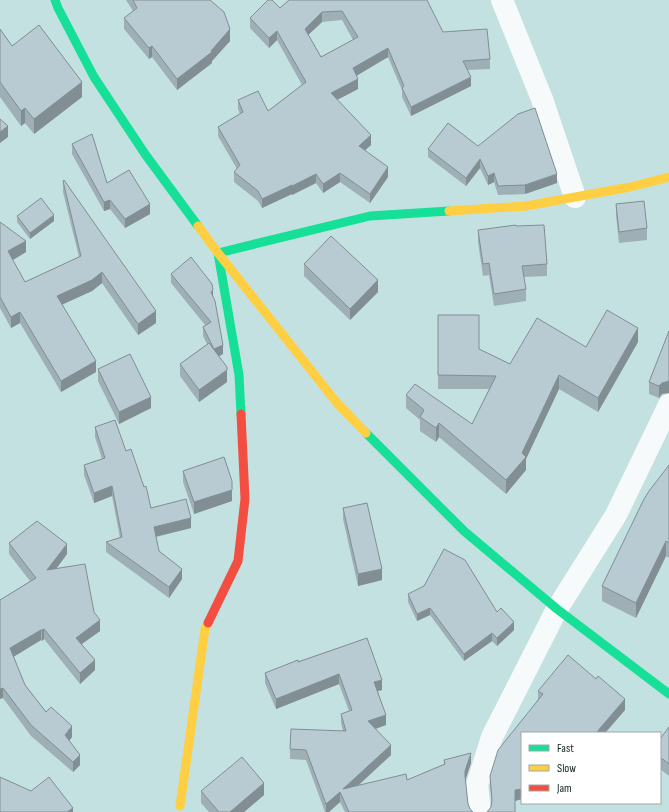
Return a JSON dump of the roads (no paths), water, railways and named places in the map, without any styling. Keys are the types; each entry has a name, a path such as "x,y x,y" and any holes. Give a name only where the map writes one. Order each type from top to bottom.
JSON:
{"street":[{"path":"55,0 94,77 145,154 218,253 337,403 464,531 557,609 669,694"},
{"path":"502,0 542,99 575,197"},
{"path":"218,253 370,216 526,206 630,187 669,177"},
{"path":"180,806 205,629 238,561 245,498 239,375 218,253"},
{"path":"480,812 477,785 492,737 557,609 616,515 669,405"}]}
